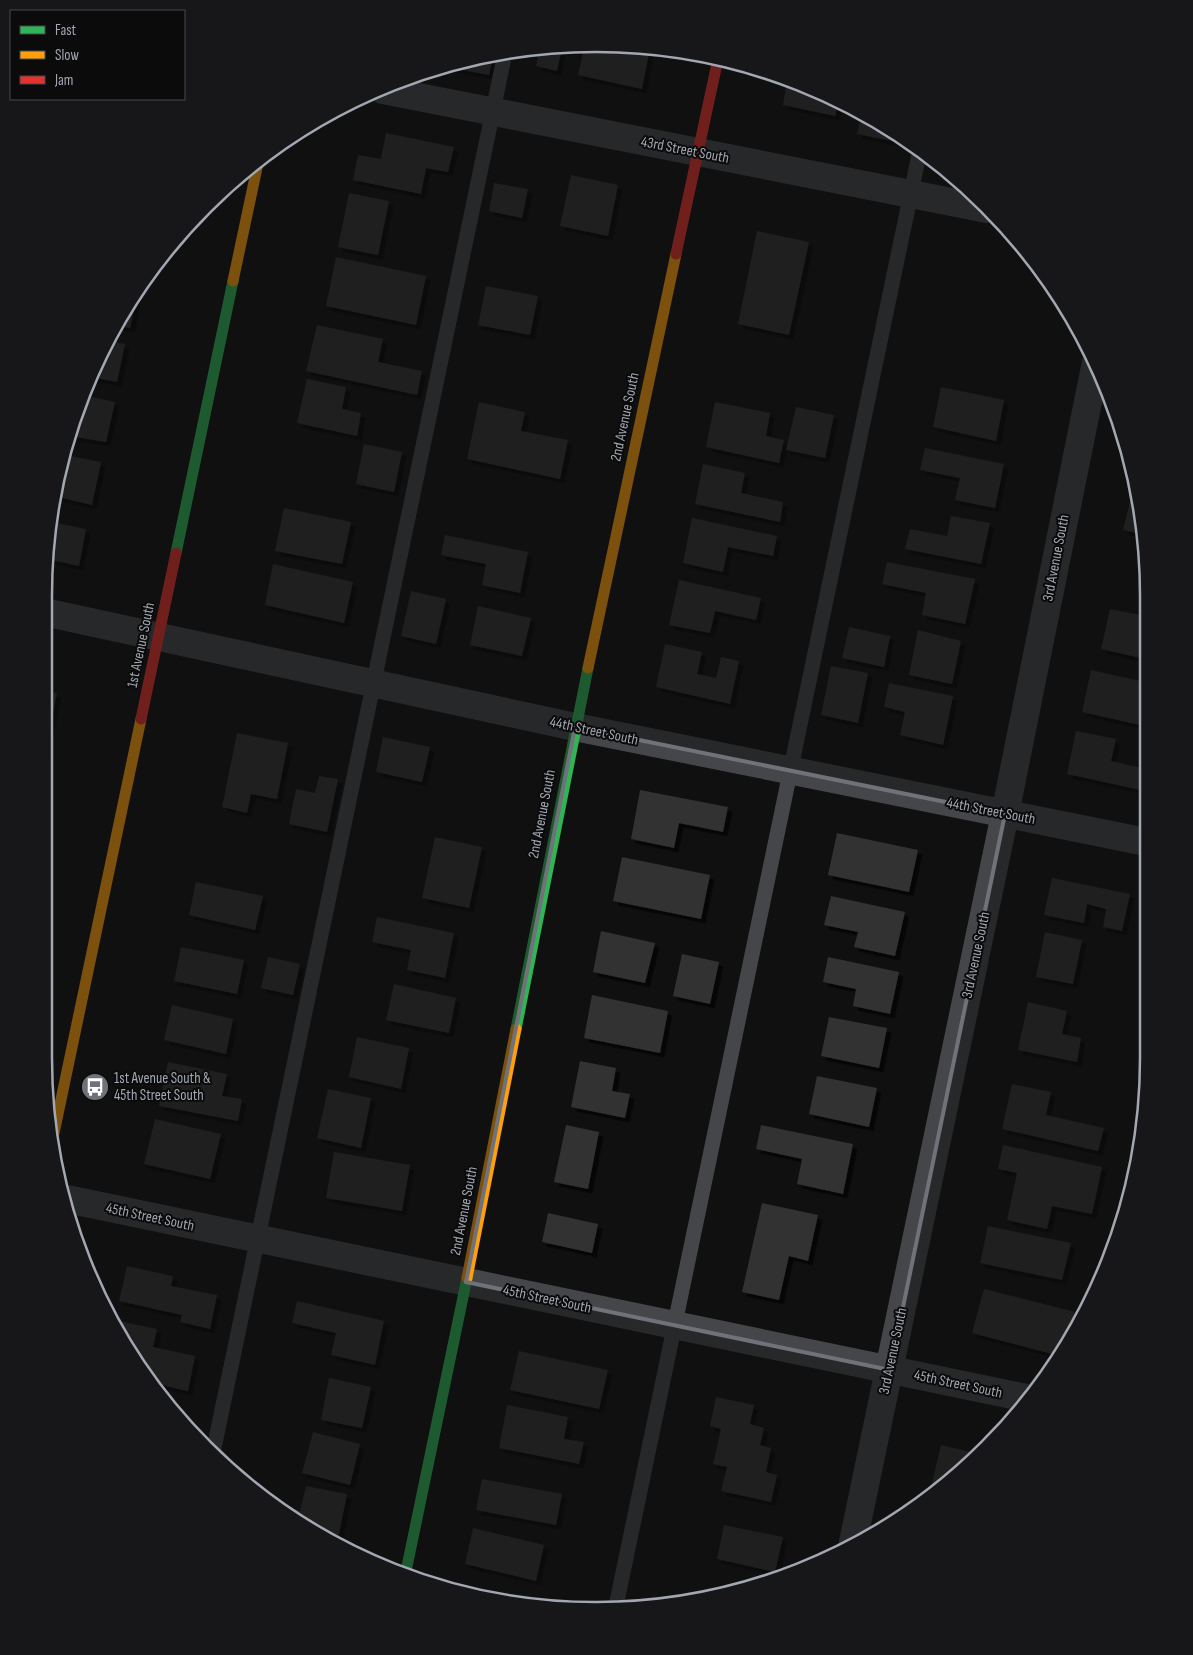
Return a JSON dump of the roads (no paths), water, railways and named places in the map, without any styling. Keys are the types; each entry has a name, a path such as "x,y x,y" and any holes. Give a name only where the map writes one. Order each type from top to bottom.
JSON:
{"street":[{"name":"2nd Avenue South","path":"407,1568 466,1282 575,728 716,66"},
{"name":"43rd Street South","path":"393,92 976,207"},
{"name":"1st Avenue South","path":"56,1122 256,173"},
{"name":"3rd Avenue South","path":"854,1537 1005,814 1093,376"},
{"name":"44th Street South","path":"52,614 575,728 1140,841"},
{"name":"45th Street South","path":"71,1200 1022,1397"}],"lane":[{"path":"215,1445 503,61"},
{"path":"617,1601 918,158"}],"place":[{"name":"1st Avenue South & 45th Street South","path":"95,1087"}]}
